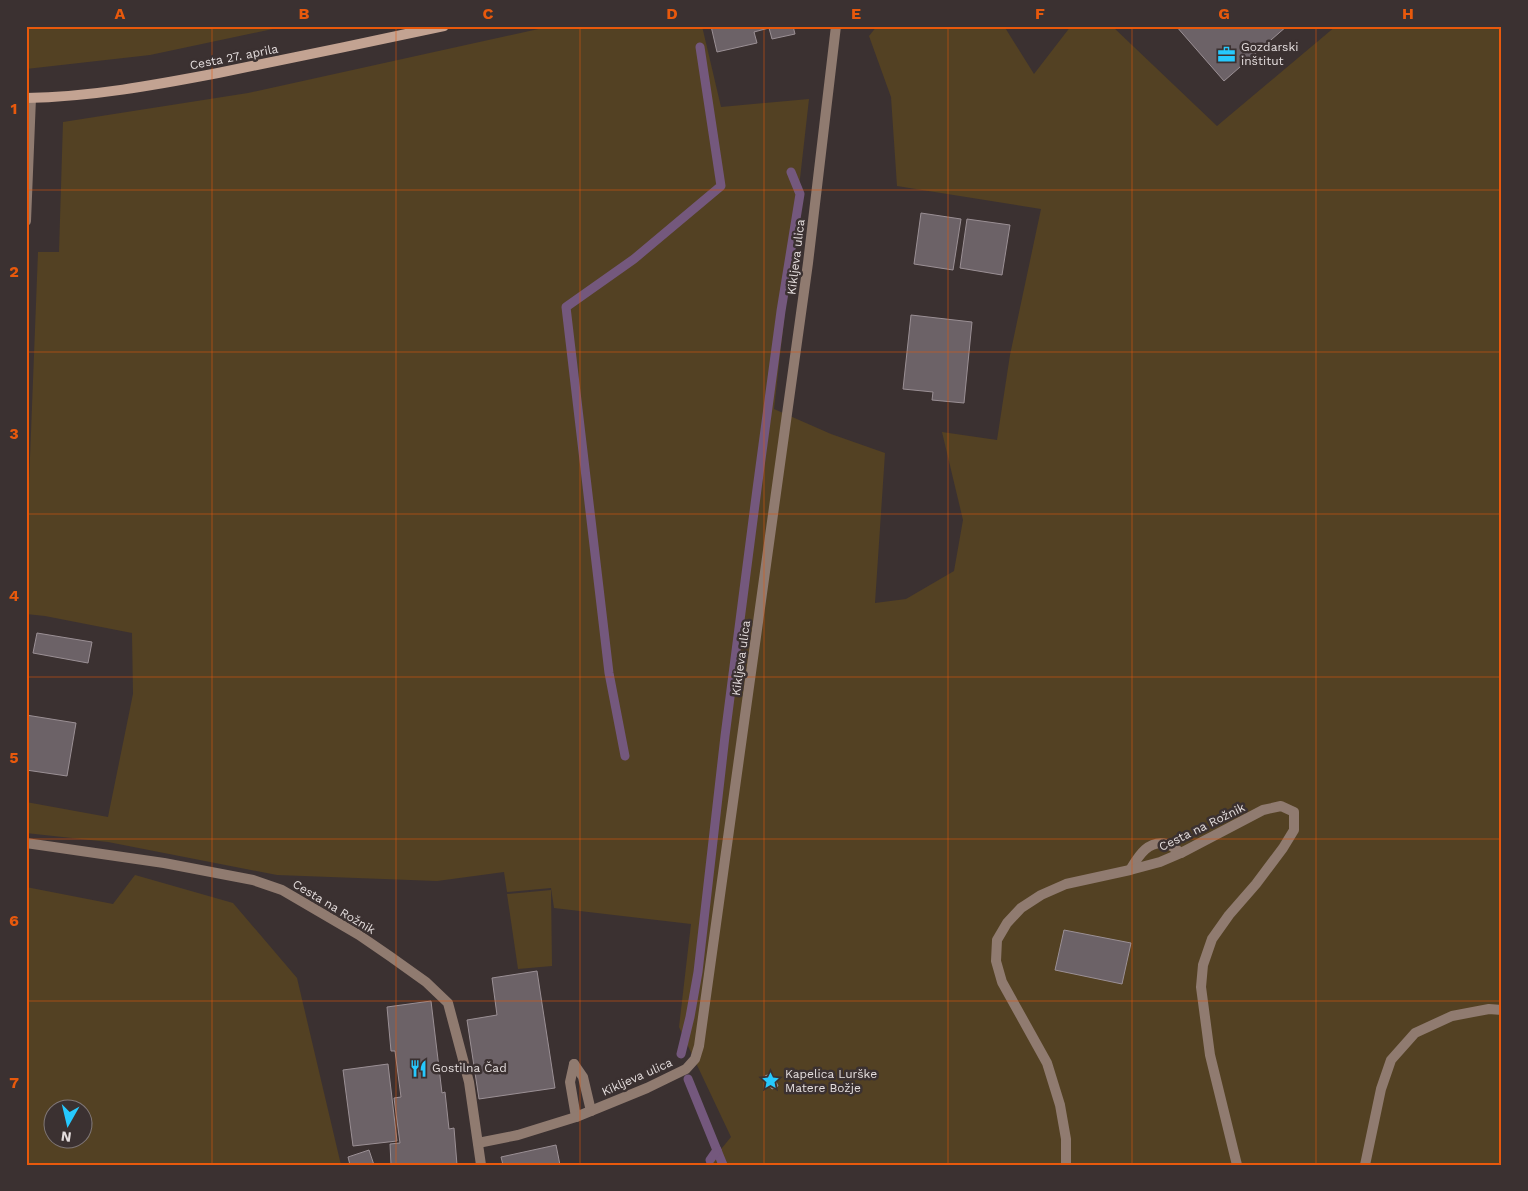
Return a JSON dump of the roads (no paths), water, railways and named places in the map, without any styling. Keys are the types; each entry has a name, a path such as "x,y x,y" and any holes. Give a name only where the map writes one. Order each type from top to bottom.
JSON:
{"main road":[{"name":"Cesta 27. aprila","path":"28,98 105,92 170,82 444,26"}],"street":[{"name":"Kikljeva ulica","path":"478,1143 518,1135 591,1111 647,1088 686,1069 695,1058 699,1046 808,263 836,26"},
{"path":"26,221 28,98"},
{"name":"Cesta na Rožnik","path":"1066,1165 1066,1139 1060,1105 1047,1063 1002,982 996,961 997,940 1007,923 1021,908 1041,895 1066,884 1160,862 1263,810 1281,806 1294,812 1294,830 1256,884 1229,915 1212,939 1203,965 1201,987 1210,1055 1237,1165"},
{"name":"Cesta na Rožnik","path":"26,843 164,863 253,880 282,890 359,935 426,982 448,1003 469,1082 481,1165"},
{"path":"1130,870 1144,849 1155,844 1168,844 1180,853"},
{"path":"1365,1165 1381,1089 1391,1060 1415,1033 1452,1016 1489,1009 1502,1010"},
{"path":"576,1116 570,1082 574,1064 583,1077 591,1111"}],"waterway":[{"path":"625,756 609,673 566,307 634,259 721,186 700,47"},
{"path":"681,1054 698,972 725,736 757,489 781,311 800,194 791,172"},
{"path":"688,1079 723,1165"},
{"path":"710,1160 717,1150"}],"place":[{"name":"Gozdarski inštitut","path":"1227,54"},
{"name":"Gostilna Čad","path":"418,1068"},
{"name":"Kapelica Lurške Matere Božje","path":"771,1081"}]}
